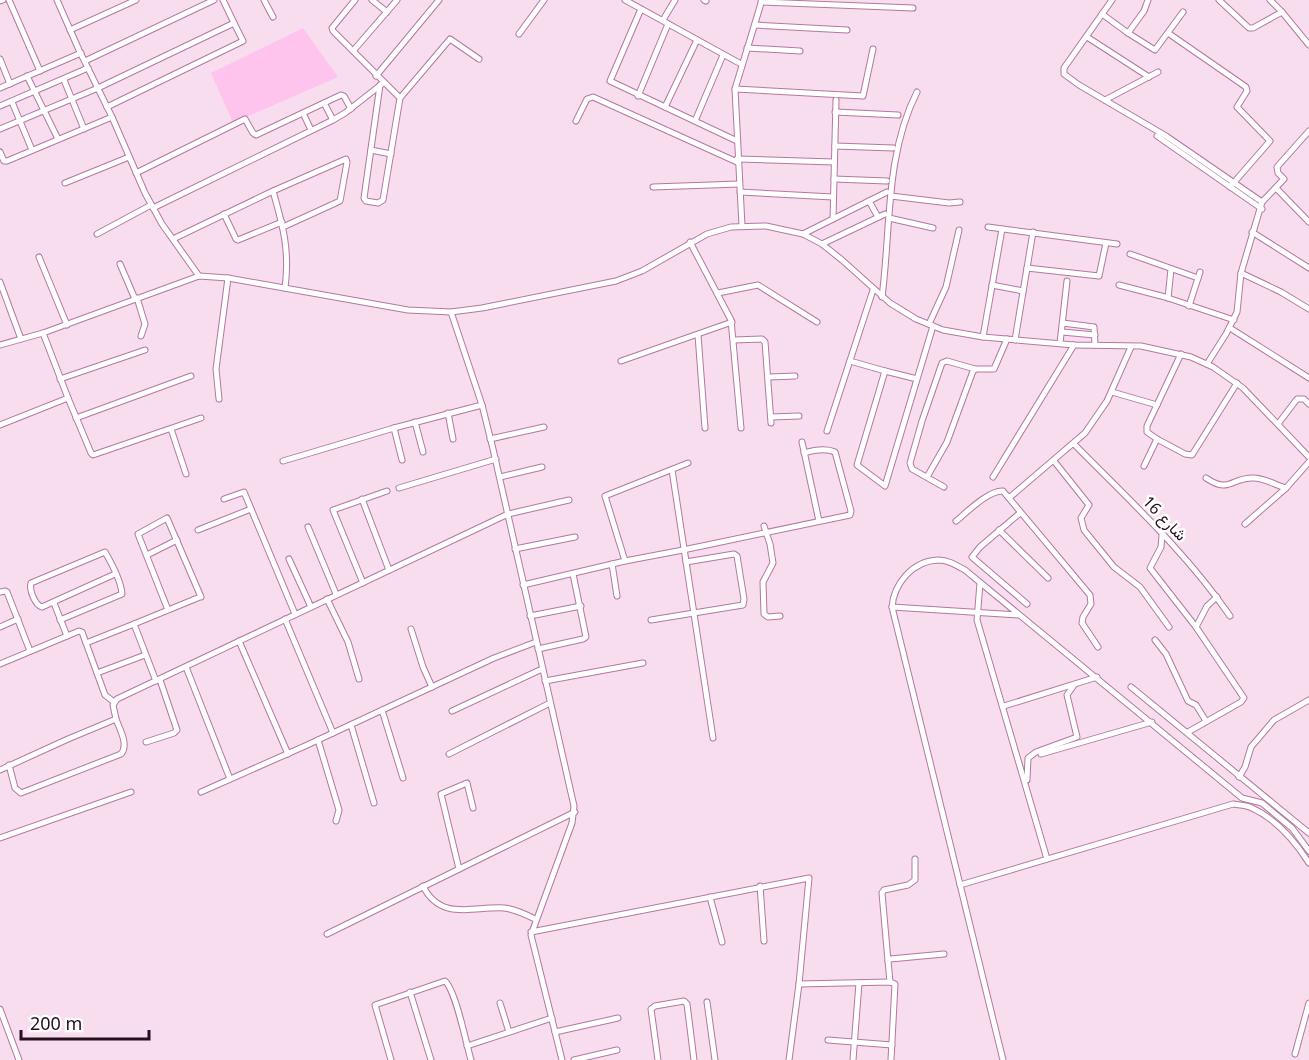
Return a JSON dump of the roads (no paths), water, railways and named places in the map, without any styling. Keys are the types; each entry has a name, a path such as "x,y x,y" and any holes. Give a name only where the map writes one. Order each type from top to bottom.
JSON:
{"street":[{"path":"9,0 40,71"},
{"path":"58,0 152,207 199,276"},
{"path":"70,30 136,0"},
{"path":"85,61 213,0"},
{"path":"107,106 243,41 223,0"},
{"path":"264,0 273,17"},
{"path":"355,0 333,31 382,84 400,98"},
{"path":"372,0 387,12"},
{"path":"353,51 397,0"},
{"path":"376,76 439,0"},
{"path":"519,34 544,0"},
{"path":"625,0 741,64"},
{"path":"638,96 675,0"},
{"path":"1112,0 1064,72 1079,85 1166,136 1233,184 1262,209"},
{"path":"1128,33 1144,11 1148,0"},
{"path":"1219,0 1250,28 1282,12"},
{"path":"1270,0 1309,45"},
{"path":"742,226 735,89 762,1 913,8"},
{"path":"641,9 610,80 611,83 737,141"},
{"path":"1102,14 1153,50 1158,48 1183,12"},
{"path":"0,129 98,88 234,23"},
{"path":"754,25 847,30"},
{"path":"1168,33 1210,60 1247,89 1237,106 1270,141 1233,184"},
{"path":"1087,37 1149,77"},
{"path":"382,84 364,199 378,203 383,200 400,98 450,39 479,59"},
{"path":"665,107 697,40"},
{"path":"747,48 801,51"},
{"path":"735,89 863,96 873,49"},
{"path":"0,88 81,53"},
{"path":"695,121 723,55"},
{"path":"0,60 10,84"},
{"path":"0,106 88,68"},
{"path":"1105,100 1158,72"},
{"path":"27,76 58,139"},
{"path":"64,80 84,129"},
{"path":"97,234 333,120 382,84"},
{"path":"882,297 889,194 904,120 917,92"},
{"path":"136,173 245,119 253,134 256,135 342,95 351,108"},
{"path":"576,121 587,99 593,97 737,160 834,162"},
{"path":"833,219 836,100"},
{"path":"12,102 32,150"},
{"path":"324,103 333,120"},
{"path":"835,112 898,115"},
{"path":"303,113 311,130"},
{"path":"0,152 6,162 112,117"},
{"path":"1207,364 1234,320 1238,306 1241,273 1252,232 1263,202 1284,179 1278,173 1277,167 1309,131"},
{"path":"1157,136 1263,202"},
{"path":"834,146 892,148"},
{"path":"371,150 391,154"},
{"path":"65,183 129,157"},
{"path":"173,239 224,214 273,191 344,159 347,160 339,201 283,225 238,240 224,214"},
{"path":"834,179 887,181"},
{"path":"653,187 739,184"},
{"path":"1276,188 1309,222"},
{"path":"273,191 283,225 288,262 285,288"},
{"path":"740,192 833,197"},
{"path":"803,234 869,201 889,194 949,203 960,202"},
{"path":"869,201 878,217"},
{"path":"822,244 878,217 887,216 933,228"},
{"path":"0,345 43,333 199,276 228,278 408,310 451,312 616,281 642,271 690,242 714,231 742,226 766,226 803,234 822,244 882,297 915,319 931,325 961,334 983,337 1074,345 1141,346 1181,354 1207,364 1237,383 1309,457"},
{"path":"988,227 1117,244"},
{"path":"983,337 1002,229"},
{"path":"885,371 857,465 885,486 931,325 946,287 959,230"},
{"path":"1015,340 1033,232"},
{"path":"1252,232 1309,268"},
{"path":"690,242 732,322 741,428"},
{"path":"1027,268 1100,276 1106,243"},
{"path":"1130,254 1171,269 1199,275 1189,306"},
{"path":"39,257 67,324"},
{"path":"120,264 145,324 141,336"},
{"path":"1168,298 1171,269"},
{"path":"1241,273 1281,292 1309,309"},
{"path":"219,399 216,369 228,278"},
{"path":"1060,343 1067,281"},
{"path":"0,282 21,339"},
{"path":"718,293 758,285 817,322"},
{"path":"992,285 1023,291"},
{"path":"1119,285 1168,298 1234,320"},
{"path":"827,431 873,290"},
{"path":"451,312 482,405 496,459 574,812 569,832 531,932 560,1059"},
{"path":"621,361 732,322"},
{"path":"1063,323 1094,327 1095,345"},
{"path":"1230,328 1309,378"},
{"path":"1062,332 1095,335"},
{"path":"43,333 90,453 93,455 201,418"},
{"path":"699,335 705,428"},
{"path":"944,487 912,469 910,463 938,372 942,363 947,361 975,369 994,369 1007,339"},
{"path":"734,340 764,340 771,420 799,416"},
{"path":"993,477 1074,345"},
{"path":"1009,498 1074,444 1096,417 1112,392 1131,347"},
{"path":"660,348 662,356"},
{"path":"60,379 144,351"},
{"path":"1181,354 1146,430 1156,439 1187,455 1192,455 1237,383"},
{"path":"850,361 917,379"},
{"path":"927,477 947,442 975,369"},
{"path":"76,418 191,376"},
{"path":"769,377 795,376"},
{"path":"1112,392 1158,405"},
{"path":"0,425 68,398"},
{"path":"1278,424 1297,399 1304,399 1309,403"},
{"path":"283,460 482,405"},
{"path":"448,413 453,439"},
{"path":"415,422 423,452"},
{"path":"490,439 544,427"},
{"path":"394,428 402,460"},
{"path":"171,429 186,474"},
{"path":"1144,466 1156,439"},
{"path":"802,442 819,521"},
{"name":"شارع 16","path":"1074,444 1162,534 1217,597 1230,616"},
{"path":"523,585 625,561 848,516 851,511 835,452 816,450 804,453"},
{"path":"399,488 496,459"},
{"path":"1054,461 1089,505 1081,518 1084,530 1114,567 1140,587 1169,627"},
{"path":"1245,524 1286,488 1309,462"},
{"path":"625,561 605,496 688,463"},
{"path":"500,477 542,467"},
{"path":"672,470 713,738"},
{"path":"1206,478 1223,486 1246,478 1261,478 1286,488"},
{"path":"225,499 244,491 295,614"},
{"path":"363,583 333,511 334,508 387,491"},
{"path":"956,521 975,505 1003,491 1090,595 1091,604 1082,623 1098,647"},
{"path":"362,499 389,570"},
{"path":"114,702 336,594 508,514 569,500"},
{"path":"198,531 251,509"},
{"path":"1020,513 973,553 973,558 1027,604"},
{"path":"86,644 201,597 169,519 166,518 138,534 168,610"},
{"path":"764,526 773,563 763,582 764,614 768,617 780,616"},
{"path":"308,527 336,594"},
{"path":"999,530 1048,578"},
{"path":"1162,534 1162,544 1150,568 1197,629 1244,698 1241,702 1188,732"},
{"path":"515,549 575,537"},
{"path":"147,555 177,540"},
{"path":"60,620 120,595 122,590 115,574 106,554 103,552 30,584 38,606 44,607 115,574"},
{"path":"651,620 743,605 738,559 734,554 686,562"},
{"path":"289,559 310,607"},
{"path":"1003,1060 892,607 893,596 899,583 912,570 924,563 938,560 951,562 965,570 1242,798 1262,803 1292,828 1309,851"},
{"path":"612,564 618,596"},
{"path":"201,792 502,654 537,645 585,638 586,633 573,574"},
{"path":"980,583 977,620 1047,859"},
{"path":"0,592 6,591 30,651"},
{"path":"1197,629 1196,626 1207,606 1217,597"},
{"path":"327,599 348,642 359,679"},
{"path":"54,603 67,636"},
{"path":"530,616 580,606"},
{"path":"892,607 1020,616"},
{"path":"0,627 18,619"},
{"path":"285,619 333,733"},
{"path":"134,624 177,730 146,742"},
{"path":"411,629 432,687"},
{"path":"0,664 80,631 105,694 114,702 116,719 124,745 124,751 121,754 21,793 16,790 9,765"},
{"path":"1155,640 1166,654 1188,701 1198,707 1206,721"},
{"path":"239,641 288,754"},
{"path":"97,673 145,655"},
{"path":"545,681 643,663"},
{"path":"186,667 230,779"},
{"path":"452,711 542,669"},
{"path":"1004,706 1097,677"},
{"path":"1028,758 1036,752 1077,737 1067,695 1068,690 1074,685"},
{"path":"1131,687 1309,833"},
{"path":"1239,777 1245,767 1251,747 1274,720 1309,700"},
{"path":"449,754 550,703"},
{"path":"382,710 403,778"},
{"path":"0,770 116,719"},
{"path":"1028,758 1152,722"},
{"path":"351,724 374,803"},
{"path":"318,740 339,810 336,821"},
{"path":"1027,788 1028,758"},
{"path":"459,869 441,794 467,783 473,808"},
{"path":"0,838 131,792"},
{"path":"960,885 1233,804 1251,807 1277,825 1296,842 1309,863"},
{"path":"327,934 574,812"},
{"path":"890,982 882,893 884,890 912,884 915,880 915,860"},
{"path":"531,932 808,878 799,984 789,1060"},
{"path":"423,886 436,903 460,910 505,908 536,919"},
{"path":"760,886 764,941"},
{"path":"710,897 722,942"},
{"path":"888,961 894,958 944,954"},
{"path":"391,1060 375,1006 410,992 447,982 471,1060"},
{"path":"799,984 890,982 895,984 891,1060"},
{"path":"854,1060 859,983"},
{"path":"410,992 431,1060"},
{"path":"658,1060 651,1008 684,1001 694,1060"},
{"path":"707,1002 715,1060"},
{"path":"500,1003 509,1032"},
{"path":"1295,1054 1309,1003"},
{"path":"0,1009 2,1021 19,1060"},
{"path":"467,1046 552,1018"},
{"path":"555,1032 618,1018"},
{"path":"828,1040 892,1045"},
{"path":"574,1060 617,1050"}]}
